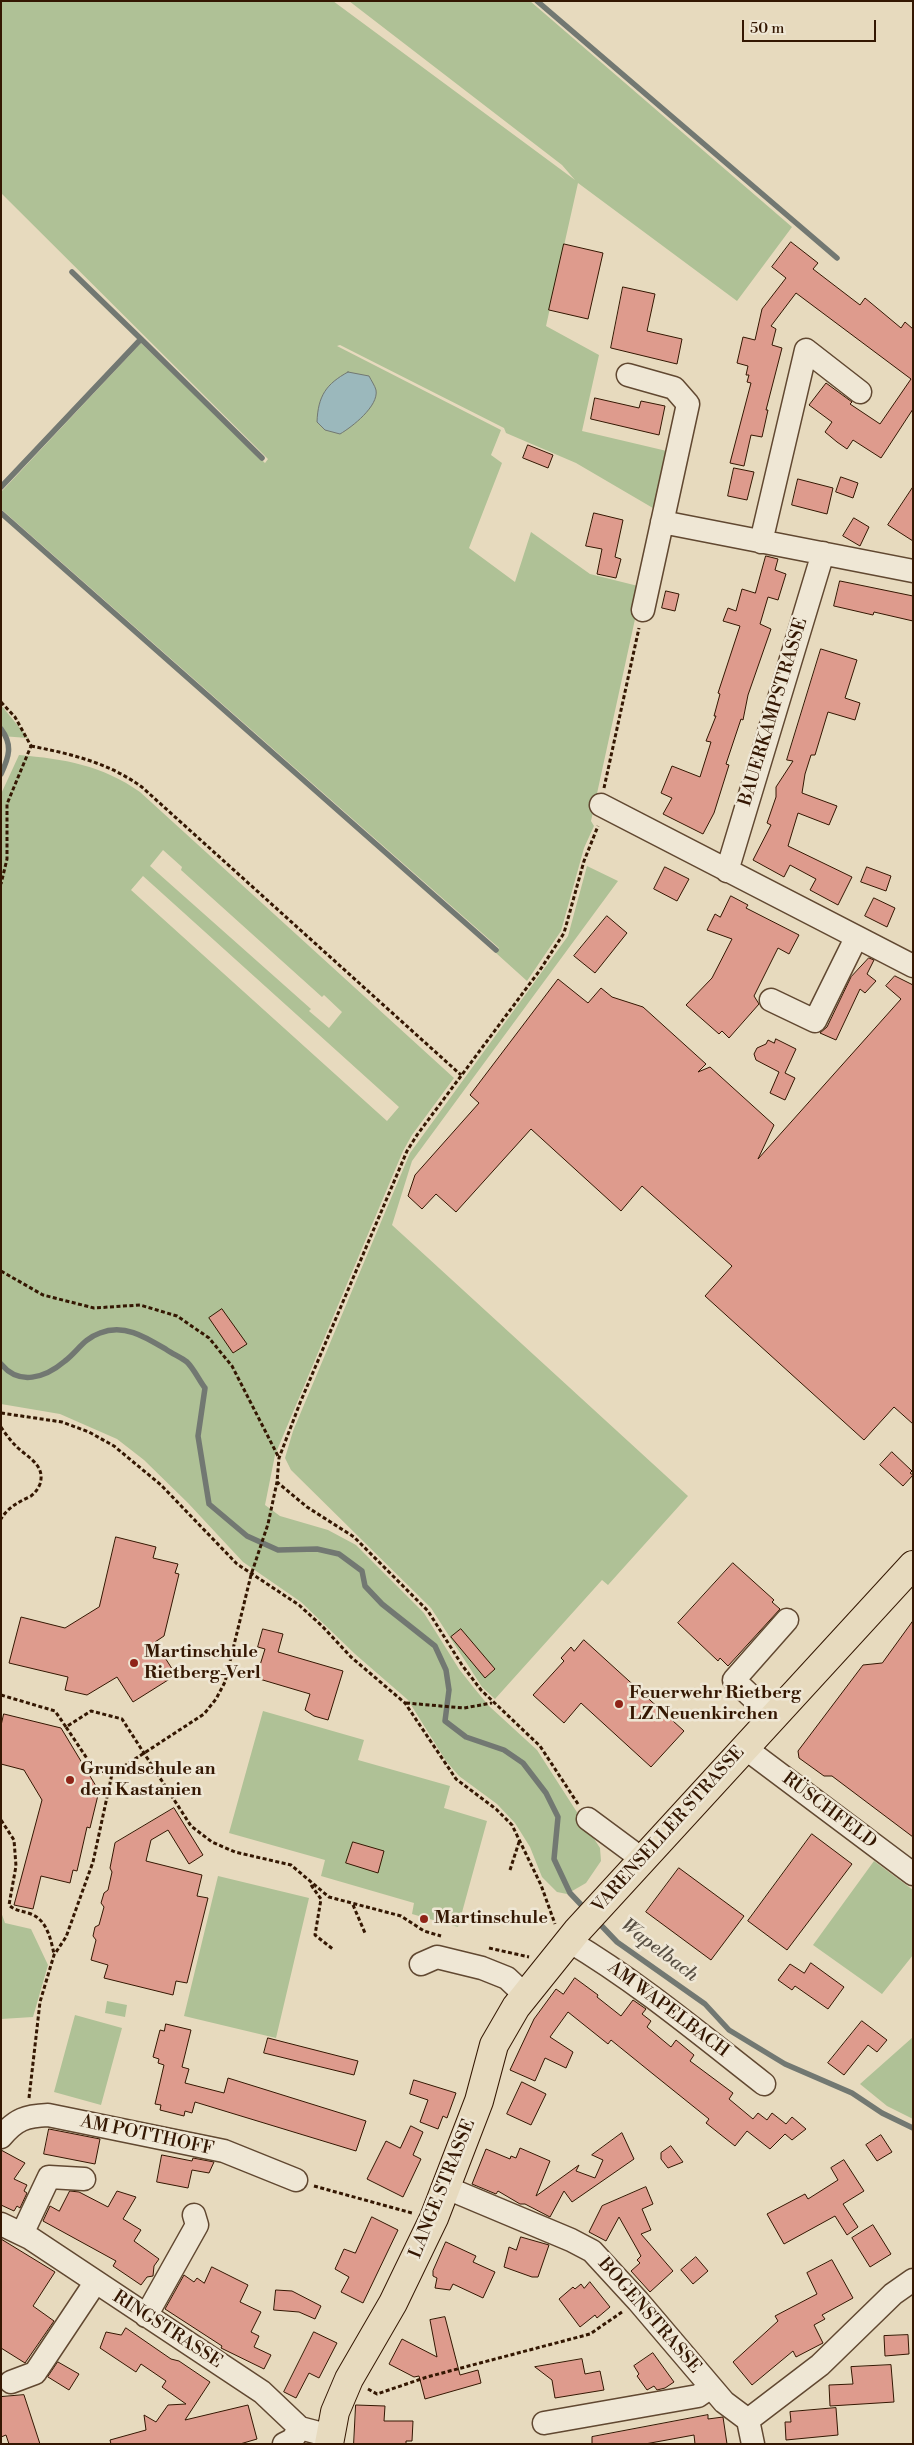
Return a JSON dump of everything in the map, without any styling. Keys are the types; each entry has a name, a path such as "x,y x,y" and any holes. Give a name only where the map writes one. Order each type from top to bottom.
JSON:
{"main road":[{"name":"VARENSELLER STRASSE","path":"573,1936 913,1565"},
{"name":"LANGE STRASSE","path":"329,2440 338,2404 349,2379 392,2303 447,2188 479,2101 494,2044 525,1995 573,1936"}],"street":[{"path":"761,542 806,350 860,392"},
{"path":"628,375 674,388 688,404 643,610"},
{"path":"662,522 913,571"},
{"name":"BAUERKAMPSTRASSE","path":"727,871 823,553"},
{"path":"601,805 913,966"},
{"path":"771,1000 815,1021 856,938"},
{"path":"773,1717 734,1680 787,1620"},
{"name":"RÜSCHFELD","path":"745,1748 913,1874"},
{"path":"588,1819 642,1859"},
{"name":"AM WAPELBACH","path":"573,1936 764,2084"},
{"path":"421,1964 437,1957 482,1968 507,1978 525,1995"},
{"name":"AM POTTHOFF","path":"27,2116 48,2115 224,2151 296,2180"},
{"path":"1,2137 9,2127 27,2116"},
{"path":"22,2234 49,2177 84,2179"},
{"name":"BOGENSTRASSE","path":"447,2188 571,2240 592,2251 638,2301 724,2402 748,2420"},
{"path":"146,2316 198,2225 194,2215"},
{"name":"RINGSTRASSE","path":"1,2224 22,2234 262,2392 300,2428 329,2440"},
{"path":"753,2444 748,2420 820,2365 893,2294 913,2280"},
{"path":"11,2382 35,2373 95,2282"},
{"name":"BOGENSTRASSE","path":"544,2423 698,2396 711,2387"},
{"path":"284,2444 292,2440 300,2428"}],"path":[{"path":"27,2116 40,2002 54,1955 66,1937 93,1862 112,1774 204,1714 226,1682 251,1575 268,1524 277,1482 279,1458 300,1403 407,1151 540,970 564,933 584,861 598,826 643,610"},
{"path":"1,702 14,717 31,746 61,752 106,766 124,774 143,788 461,1075"},
{"path":"1,884 8,859 7,804 31,746"},
{"path":"1,1271 43,1295 94,1308 140,1305 177,1316 209,1338 232,1366 279,1458"},
{"path":"1,1413 62,1422 89,1432 114,1446 162,1485 237,1564 299,1605 351,1657 405,1703 456,1779 496,1809 512,1825 520,1838 541,1885 558,1934 573,1936"},
{"path":"1,1427 14,1445 36,1463 42,1478 39,1488 32,1495 14,1505 1,1519"},
{"path":"277,1482 307,1507 354,1537 428,1611 462,1665 492,1703 540,1746 588,1819"},
{"path":"1,1695 54,1711 94,1769 112,1774"},
{"path":"405,1703 464,1708 492,1703"},
{"path":"66,1727 91,1711 122,1719 191,1826 212,1842 235,1852 291,1865 329,1897 401,1916 424,1930 443,1936"},
{"path":"1,1820 14,1840 16,1866 9,1906 12,1909 36,1916 49,1932 54,1955"},
{"path":"510,1870 520,1838"},
{"path":"310,1882 321,1898 315,1935 334,1950"},
{"path":"352,1904 365,1933"},
{"path":"480,1946 536,1959"},
{"path":"296,2180 434,2218"},
{"path":"349,2379 377,2394 427,2377 590,2334 638,2301"}],"green space":[{"path":"1,1 333,1 575,180 562,165 349,1 530,1 792,227 737,301 578,183 546,326 599,355 582,431 671,452 658,511 576,463 506,433 504,428 340,345 337,346 501,430 491,455 502,463 469,548 515,582 531,532 590,574 642,587 591,821 594,826 584,848 561,931 527,981 496,953 499,948 1,509 1,492 141,343 265,463 268,459 1,193"},
{"path":"1,705 28,738 1,736"},
{"path":"19,755 67,761 97,769 126,783 140,792 454,1078 412,1135 403,1151 275,1455 265,1505 280,1516 328,1530 356,1545 424,1613 459,1669 489,1706 537,1750 600,1848 601,1861 586,1883 567,1894 557,1892 542,1877 530,1847 515,1823 497,1804 459,1776 446,1761 408,1700 355,1654 301,1602 243,1562 188,1503 144,1460 117,1439 60,1414 1,1404 1,794","holes":["163,850 182,867 181,870 322,997 324,995 342,1012 329,1028 309,1011 311,1009 150,866","143,876 399,1107 387,1121 131,890"]},
{"path":"587,866 618,881 412,1161 392,1225 688,1496 608,1585 602,1580 495,1699 482,1687 431,1608 291,1470 285,1458 293,1431 410,1153 568,936"},
{"path":"263,1711 364,1740 358,1760 450,1786 444,1808 487,1821 458,1927 412,1914 414,1903 321,1876 325,1860 229,1833"},
{"path":"874,1861 913,1890 913,1955 882,1994 813,1945"},
{"path":"218,1876 309,1898 276,2038 184,2016"},
{"path":"1,1912 5,1923 31,1929 48,1965 33,2017 1,2019"},
{"path":"107,2001 127,2005 125,2017 105,2013"},
{"path":"75,2015 122,2028 101,2105 54,2092"},
{"path":"913,2037 913,2119 887,2106 860,2084"}],"water":[{"path":"348,372 369,376 376,390 376,396 364,415 340,434 325,430 317,422 319,405 329,386"}],"building":[{"path":"791,242 818,263 813,269 860,305 865,298 901,328 905,322 913,329 913,409 881,458 853,440 847,449 837,442 825,432 832,422 809,405 826,383 852,402 850,404 880,424 911,379 796,293 771,326 776,329 772,345 782,348 766,410 768,410 762,437 751,435 744,466 730,463 751,383 747,382 749,375 746,375 748,366 737,363 743,337 755,340 762,309 786,278 772,267"},
{"path":"564,244 603,253 588,319 549,310"},
{"path":"623,287 655,294 647,331 682,339 677,364 611,348"},
{"path":"595,398 639,408 641,401 665,406 659,435 591,419"},
{"path":"528,445 553,455 548,468 523,458"},
{"path":"734,468 754,472 747,500 728,496"},
{"path":"841,477 858,483 853,498 836,492"},
{"path":"798,479 833,488 827,514 792,505"},
{"path":"913,487 913,541 888,525"},
{"path":"594,513 623,520 615,557 621,559 616,578 597,574 602,549 586,546"},
{"path":"854,518 869,527 860,546 843,536"},
{"path":"766,556 778,559 775,570 786,574 778,600 768,597 760,624 771,629 748,695 743,720 741,719 726,764 729,765 714,813 703,834 663,814 672,798 661,793 672,766 700,777 711,742 706,741 716,716 714,716 720,694 718,693 740,626 723,621 728,608 736,611 742,589 755,593"},
{"path":"840,581 913,596 913,621 874,612 873,615 834,606"},
{"path":"666,591 679,594 675,611 662,608"},
{"path":"821,649 857,660 845,698 860,703 855,720 828,712 815,755 811,755 805,774 802,793 837,806 829,825 798,813 788,846 852,877 838,905 810,890 816,879 790,865 784,877 753,860 771,825 767,823 776,797 776,787 793,761 787,760"},
{"path":"665,867 689,879 677,901 654,889"},
{"path":"867,867 891,876 886,891 861,882"},
{"path":"731,896 748,905 746,908 799,935 789,954 778,948 754,996 759,1004 729,1038 722,1031 719,1034 686,1005 712,978 732,939 707,930 715,914 720,917"},
{"path":"874,898 895,908 887,927 865,916"},
{"path":"607,916 627,933 595,973 574,956"},
{"path":"869,958 874,960 867,974 876,981 865,993 860,989 836,1040 820,1033 827,1027 851,977"},
{"path":"895,976 913,985 913,1424 894,1407 864,1440 705,1296 732,1266 642,1186 621,1211 531,1129 456,1212 436,1194 422,1209 408,1196 415,1175 479,1103 470,1095 558,979 588,1003 601,988 612,997 643,1007 706,1064 698,1072 710,1067 774,1125 758,1159 901,999 886,986"},
{"path":"776,1039 796,1049 785,1073 795,1078 785,1100 770,1093 779,1072 756,1060 754,1054 757,1048 766,1044 768,1040 774,1043"},
{"path":"222,1309 247,1344 233,1353 209,1318"},
{"path":"892,1452 912,1471 910,1473 913,1475 903,1486 880,1465"},
{"path":"116,1537 156,1547 153,1558 178,1564 175,1573 179,1574 164,1636 155,1642 176,1675 133,1702 117,1677 87,1695 65,1690 68,1677 9,1663 21,1617 65,1628 99,1607"},
{"path":"733,1563 774,1600 772,1602 780,1609 728,1666 720,1658 718,1661 678,1623"},
{"path":"913,1621 913,1837 832,1776 824,1776 799,1758 798,1751 863,1665 882,1663"},
{"path":"263,1629 283,1634 278,1652 343,1671 328,1720 314,1716 305,1710 310,1694 256,1678 265,1649 258,1647"},
{"path":"461,1629 495,1669 485,1678 451,1637"},
{"path":"584,1640 684,1731 651,1767 581,1703 564,1723 533,1695 564,1661 561,1658 571,1647 574,1651"},
{"path":"4,1714 61,1728 99,1791 90,1828 87,1827 77,1871 73,1870 70,1883 41,1876 33,1909 14,1905 42,1800 24,1770 1,1764 1,1726"},
{"path":"174,1808 203,1855 189,1864 168,1830 151,1840 146,1861 202,1875 197,1896 208,1898 187,1983 176,1981 173,1995 104,1978 108,1965 91,1960 96,1940 93,1936 95,1927 99,1925 104,1907 101,1903 104,1893 108,1890 112,1872 110,1868 115,1843"},
{"path":"812,1834 852,1864 787,1950 748,1921"},
{"path":"353,1842 384,1851 378,1873 346,1863"},
{"path":"679,1868 744,1916 711,1960 646,1912"},
{"path":"811,1963 844,1987 828,2009 795,1986 792,1990 778,1980 790,1964 804,1973"},
{"path":"575,1978 598,1995 597,1997 621,2016 633,2000 646,2009 642,2014 651,2021 647,2027 671,2047 676,2040 694,2055 690,2061 733,2093 729,2099 753,2119 758,2113 767,2120 772,2113 786,2124 792,2117 806,2129 792,2140 785,2134 770,2149 747,2131 735,2146 706,2123 709,2119 611,2040 608,2044 568,2012 550,2037 573,2052 566,2068 545,2058 535,2081 510,2070 534,2019 556,1989 563,1994"},
{"path":"862,2021 887,2040 877,2052 868,2045 844,2075 828,2063"},
{"path":"166,2024 191,2030 182,2067 189,2069 185,2083 224,2093 228,2078 366,2121 356,2151 195,2102 192,2113 185,2111 184,2116 160,2110 161,2105 155,2104 164,2065 158,2063 159,2059 153,2057 160,2030 164,2031"},
{"path":"268,2038 358,2061 354,2075 264,2053"},
{"path":"414,2080 456,2093 447,2118 443,2116 438,2129 420,2122 428,2100 410,2094"},
{"path":"522,2082 546,2094 531,2125 507,2114"},
{"path":"411,2126 423,2132 413,2155 421,2159 403,2197 367,2179 386,2141 400,2148"},
{"path":"49,2129 100,2139 95,2164 44,2154"},
{"path":"622,2133 634,2159 572,2202 564,2191 550,2217 525,2204 520,2204 498,2191 496,2194 472,2184 486,2149 510,2159 511,2156 516,2158 520,2148 550,2161 536,2196 579,2165 576,2171 595,2178 603,2160 592,2155"},
{"path":"881,2135 892,2152 877,2161 866,2145"},
{"path":"671,2146 683,2162 668,2168 661,2159 661,2153"},
{"path":"1,2150 25,2163 14,2179 27,2185 24,2191 27,2193 20,2208 17,2206 14,2211 1,2205"},
{"path":"162,2155 192,2161 193,2158 214,2162 209,2173 192,2170 188,2188 157,2182"},
{"path":"844,2160 864,2191 843,2204 858,2227 847,2235 835,2216 784,2244 767,2214 805,2194 808,2199 838,2180 831,2168"},
{"path":"646,2187 653,2204 642,2209 651,2230 641,2234 673,2271 650,2292 631,2271 640,2263 637,2260 641,2256 619,2217 606,2241 589,2232 602,2206"},
{"path":"70,2191 79,2192 108,2207 117,2191 136,2197 123,2219 141,2230 134,2241 159,2259 154,2266 153,2276 147,2277 141,2285 113,2266 116,2261 43,2221 50,2206 59,2211"},
{"path":"372,2217 398,2230 363,2303 341,2292 349,2277 335,2269 344,2249 355,2253"},
{"path":"873,2225 891,2254 870,2267 852,2238"},
{"path":"521,2237 549,2245 538,2277 532,2277 504,2267 509,2247 516,2250"},
{"path":"1,2239 55,2272 33,2306 54,2321 25,2363 1,2348"},
{"path":"446,2242 476,2256 473,2262 495,2272 483,2298 453,2284 450,2290 435,2288 437,2278 433,2276 433,2271"},
{"path":"696,2257 708,2271 693,2284 681,2270"},
{"path":"832,2260 853,2298 822,2315 825,2319 814,2325 823,2343 796,2357 793,2351 752,2385 733,2362 778,2321 775,2316 817,2294 807,2273"},
{"path":"212,2267 248,2285 240,2302 261,2312 251,2332 259,2336 254,2347 271,2355 264,2369 221,2348 222,2346 165,2309 184,2275 194,2282 197,2278 204,2283"},
{"path":"590,2282 610,2307 597,2318 595,2315 580,2327 559,2299 573,2287 575,2289 581,2284 584,2288"},
{"path":"276,2290 292,2291 321,2306 315,2319 299,2312 274,2310"},
{"path":"445,2317 460,2375 478,2370 481,2383 425,2399 419,2376 414,2377 389,2364 402,2339 437,2357 430,2320"},
{"path":"126,2328 171,2359 179,2361 210,2382 185,2420 248,2405 257,2439 240,2444 111,2444 110,2440 146,2430 144,2415 156,2422 168,2405 186,2404 162,2387 166,2381 141,2364 136,2372 100,2348 106,2332 121,2335"},
{"path":"314,2332 337,2343 319,2378 309,2373 296,2398 284,2392"},
{"path":"908,2335 909,2354 885,2356 884,2336"},
{"path":"653,2353 674,2382 665,2388 657,2390 654,2386 647,2390 637,2376 639,2374 634,2366"},
{"path":"582,2359 585,2374 600,2371 604,2390 555,2398 552,2380 535,2367"},
{"path":"58,2362 79,2374 69,2390 48,2377"},
{"path":"891,2365 894,2402 830,2406 829,2385 853,2384 851,2367"},
{"path":"24,2395 40,2444 9,2444 6,2435 1,2437 1,2397"},
{"path":"356,2405 385,2406 384,2421 413,2421 412,2441 406,2441 406,2444 354,2444"},
{"path":"836,2408 838,2435 786,2440 785,2422 791,2422 790,2412"},
{"path":"708,2415 708,2419 723,2417 727,2444 695,2444 694,2435 645,2444 592,2444 592,2437"}],"waterway":[{"path":"537,1 837,258"},
{"path":"1,487 141,339 72,272"},
{"path":"141,339 262,458"},
{"path":"1,513 496,950"},
{"name":"Wapelbach","path":"1,729 8,746 6,762 1,774"},
{"name":"Wapelbach","path":"1,1364 8,1371 16,1375 24,1377 41,1375 57,1367 94,1336 109,1330 135,1333 187,1362 205,1388 198,1436 209,1504 247,1536 278,1550 317,1549 339,1554 362,1571 365,1586 382,1604 435,1646 446,1670 449,1690 445,1721 466,1737 504,1750 523,1763 546,1793 558,1817 554,1859 570,1893 587,1911"},
{"name":"Wapelbach","path":"597,1921 617,1942 705,2004 729,2030 785,2064 852,2093 882,2113 913,2128"}],"place":[{"name":"Martinschule Rietberg-Verl","path":"134,1663"},
{"name":"Feuerwehr Rietberg LZ Neuenkirchen","path":"619,1704"},
{"name":"Grundschule an den Kastanien","path":"70,1780"},
{"name":"Martinschule","path":"424,1919"}]}
